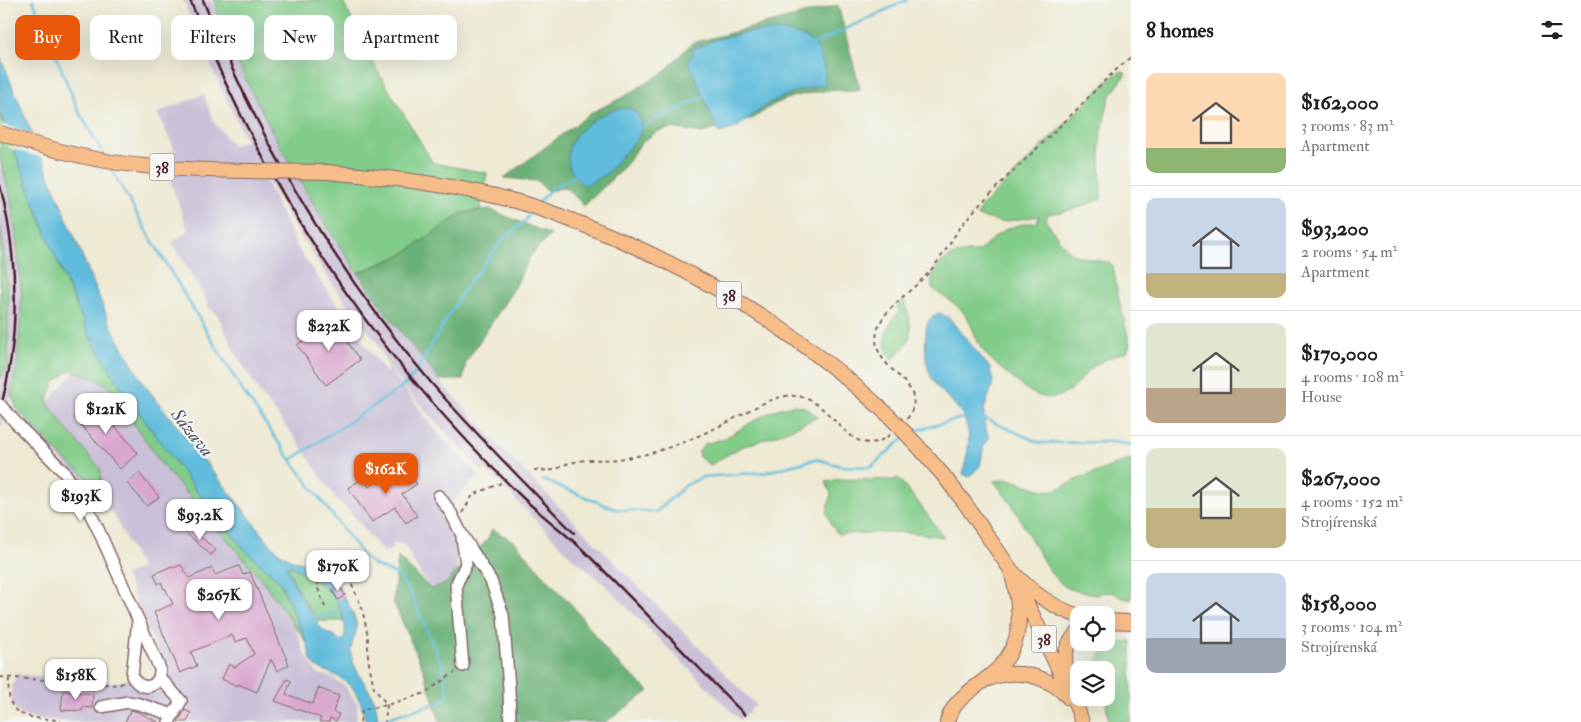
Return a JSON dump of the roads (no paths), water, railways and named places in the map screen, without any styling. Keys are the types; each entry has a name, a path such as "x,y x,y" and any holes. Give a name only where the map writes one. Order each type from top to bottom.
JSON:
{"main road":[{"name":"38","path":"0,133 44,148 94,159 144,166 328,172 408,179 493,196 522,203 584,225 652,254 721,291 807,346 862,390 916,444 954,488 1011,570 1082,722"},
{"path":"1011,570 1043,599 1070,613"},
{"path":"947,722 960,698 991,675 1010,652 1020,618 1019,603 1011,570"},
{"path":"1115,621 1131,622"},
{"path":"1070,641 1065,654 1066,673 1077,708"},
{"path":"982,681 1009,674 1035,677 1059,688 1077,708"}],"street":[{"path":"0,405 64,472 84,501 98,529 160,669 159,678 156,683 147,687 139,685 132,676 138,620"},
{"path":"439,496 451,512 461,533 491,581 503,615 510,688 510,722"},
{"path":"461,533 466,564 456,585 462,666"},
{"path":"100,707 128,702 140,704 171,718 181,701 159,678"}],"water":[{"path":"784,31 807,38 815,45 823,64 825,84 796,91 769,103 736,128 719,133 688,61 693,55 692,49 718,39 748,32"},
{"path":"0,56 111,326 143,383 272,546 292,560 324,569 337,585 356,622 356,631 351,649 352,659 372,696 377,712 377,722 366,722 361,703 352,687 339,677 316,667 311,660 307,643 280,582 245,550 198,493 126,395 90,337 55,256 0,114","holes":["287,566 292,566 318,581 332,595 343,617 345,625 344,639 340,641 323,630 317,623 292,580"]},
{"path":"629,108 636,112 641,121 640,135 606,174 584,186 570,168 568,158 572,140 593,120 612,110"},
{"path":"940,313 949,318 990,368 993,383 984,410 984,423 989,439 984,444 980,466 969,477 963,474 969,439 967,426 957,408 933,381 926,358 927,326 931,318"}],"waterway":[{"path":"33,0 78,110 104,155"},
{"path":"814,44 907,0"},
{"path":"641,128 705,96"},
{"path":"110,167 242,390 291,460 364,557 374,565 398,575 410,592 441,663 448,695 441,702 376,721"},
{"path":"537,204 552,188 577,175"},
{"path":"291,460 401,388 415,374 463,291 502,240 525,221 532,210"},
{"path":"911,432 966,417"},
{"path":"981,417 1040,443 1115,442 1131,445"},
{"path":"543,480 615,509 656,512 686,485 703,477 767,472 816,459 841,466 871,467 905,437"},
{"path":"312,618 344,612"}],"railway":[{"path":"190,0 236,105 290,206 353,303 388,349 424,393 497,472 530,504 584,551 745,715"},
{"path":"203,0 248,103 274,153 332,250 364,296 433,385 503,461 574,533"},
{"path":"0,185 11,240 15,297 11,354 7,382 0,409"}],"water label":[{"name":"Sázava","path":"193,432"}]}
